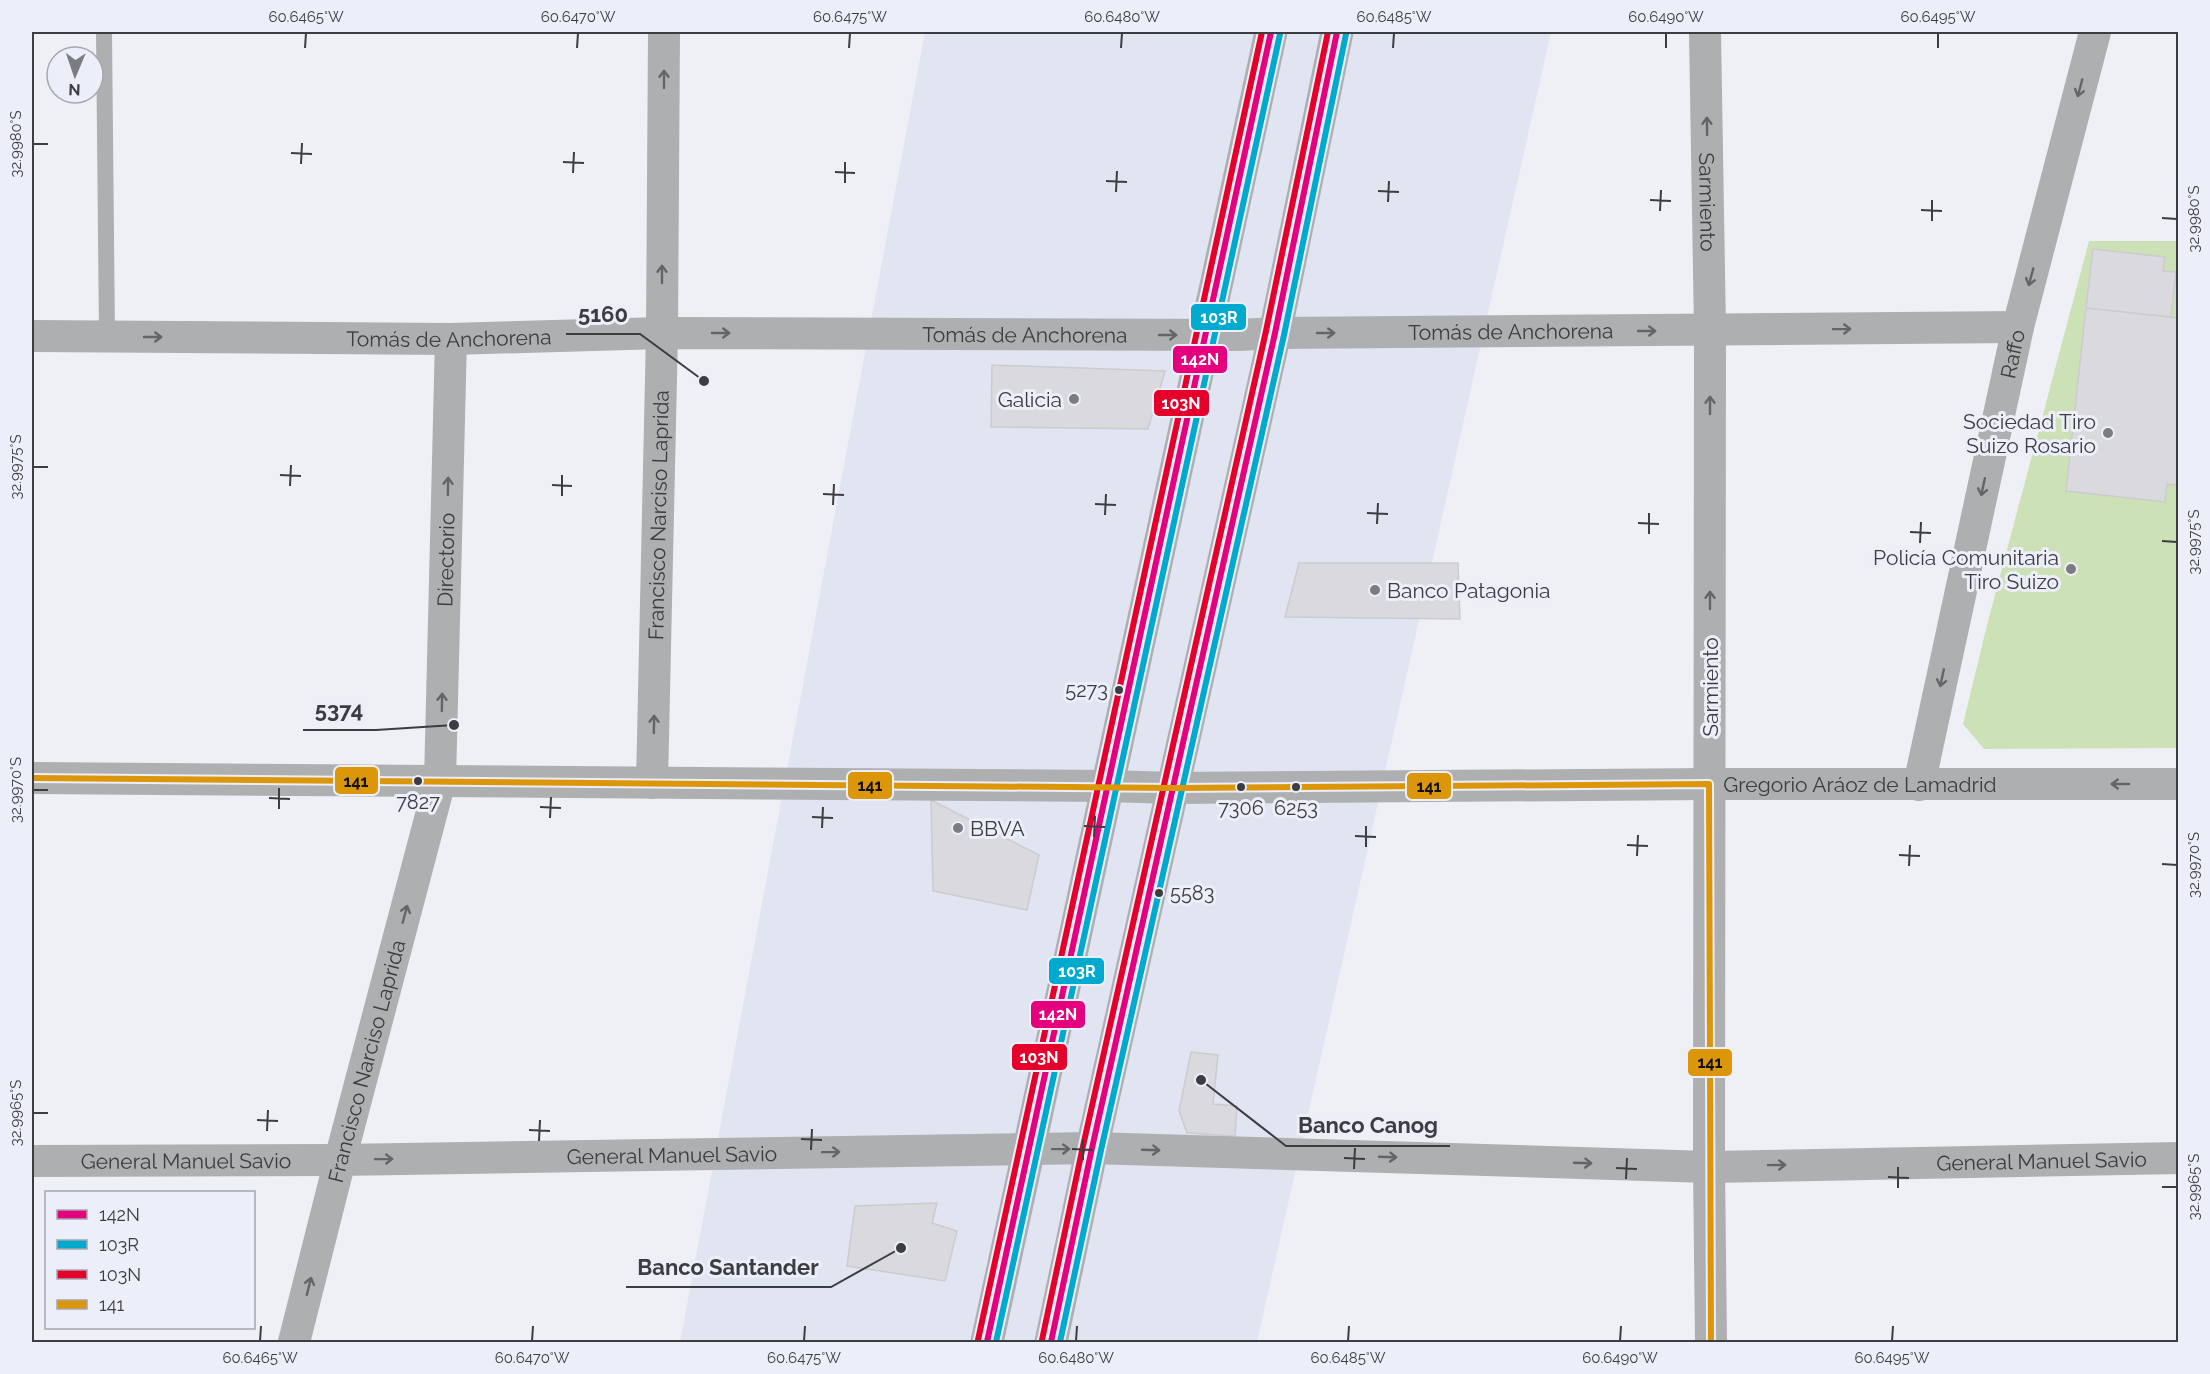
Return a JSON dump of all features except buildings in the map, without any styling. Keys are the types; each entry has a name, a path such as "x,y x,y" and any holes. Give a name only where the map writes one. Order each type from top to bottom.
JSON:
{"main road":[{"path":"987,1342 1271,32"},
{"path":"1051,1342 1092,1148 1275,333 1337,32"}],"street":[{"name":"Francisco Narciso Laprida","path":"652,783 662,333 664,32"},
{"name":"Sarmiento","path":"1706,32 1710,331 1709,1167 1711,1342"},
{"name":"Raffo","path":"1919,785 2018,327 2095,32"},
{"name":"Tomás de Anchorena","path":"32,336 451,339 662,333 1205,335 2018,327"},
{"name":"Directorio","path":"440,781 451,339"},
{"name":"Gregorio Aráoz de Lamadrid","path":"32,778 1174,788 1709,784 2178,784"},
{"name":"Francisco Narciso Laprida","path":"294,1342 440,781"},
{"name":"General Manuel Savio","path":"32,1161 340,1160 1092,1148 1709,1167 2178,1158"}],"lane":[{"path":"104,32 107,336"}],"shaded area":[{"path":"925,32 1551,32 1257,1342 680,1342"}],"green space":[{"name":"Sociedad Tiro Suizo Rosario","path":"2089,241 2178,241 2178,748 1984,749 1963,724"}],"transit line":[{"name":"103N","path":"978,1340 1262,32"},
{"name":"142N","path":"987,1342 1271,32"},
{"name":"103N","path":"1042,1340 1083,1146 1266,331 1328,32"},
{"name":"142N","path":"1051,1342 1092,1148 1275,333 1337,32"},
{"name":"103R","path":"996,1342 1280,34"},
{"name":"103R","path":"1060,1342 1284,335 1346,34"},
{"name":"141","path":"32,778 1174,788 1709,784 1711,1342"}],"place":[{"name":"5160","path":"704,381"},
{"name":"Galicia","path":"1074,399"},
{"name":"Sociedad Tiro Suizo Rosario","path":"2108,433"},
{"name":"Policía Comunitaria Tiro Suizo","path":"2071,569"},
{"name":"Banco Patagonia","path":"1375,590"},
{"name":"5273","path":"1119,690"},
{"name":"5374","path":"454,725"},
{"name":"7827","path":"418,781"},
{"name":"7306","path":"1241,787"},
{"name":"6253","path":"1296,787"},
{"name":"BBVA","path":"958,828"},
{"name":"5583","path":"1159,893"},
{"name":"Banco Canog","path":"1201,1080"},
{"name":"Banco Santander","path":"901,1248"}]}
